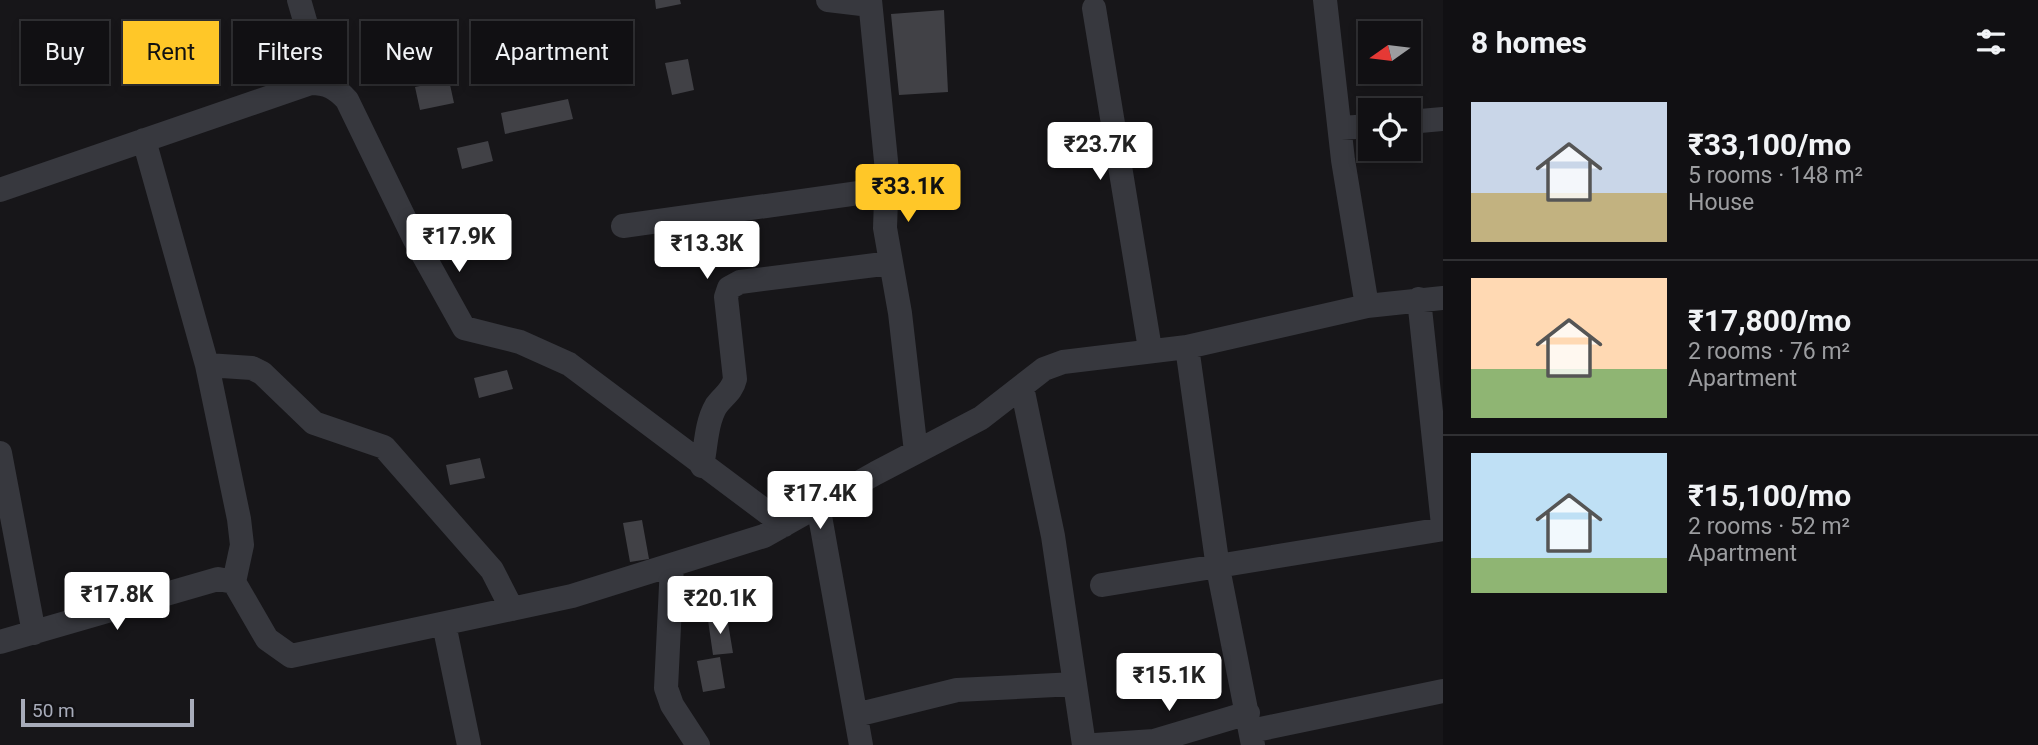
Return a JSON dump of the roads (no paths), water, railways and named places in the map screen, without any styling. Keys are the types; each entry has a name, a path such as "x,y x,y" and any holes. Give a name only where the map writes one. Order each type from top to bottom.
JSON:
{"street":[{"path":"299,0 305,21"},
{"path":"828,0 870,2 887,189 885,228 916,452"},
{"path":"1325,0 1343,160 1367,306"},
{"path":"1094,8 1150,349"},
{"path":"0,190 308,84"},
{"path":"326,84 338,89 347,100 415,240 464,328 520,342 569,365 784,525"},
{"path":"1421,121 1443,119"},
{"path":"1341,128 1358,127"},
{"path":"144,140 207,365 242,536 234,582 267,639 292,656 572,596 764,536 982,418 1044,369 1063,362 1150,349 1187,347 1367,306 1431,299 1443,527 1218,568 1102,585"},
{"path":"623,226 887,189"},
{"path":"702,466 710,421 717,406 732,389 735,379 726,297 729,288 740,282 891,263"},
{"path":"1187,347 1218,568 1251,730"},
{"path":"207,365 251,368 262,373 314,423 384,447 492,570 512,609"},
{"path":"1022,387 1053,537 1084,745"},
{"path":"0,453 11,566 34,633"},
{"path":"818,505 861,745"},
{"path":"672,565 666,688 672,705 698,745"},
{"path":"0,642 218,579 234,582"},
{"path":"444,624 470,745"},
{"path":"856,715 957,690 1075,684"},
{"path":"1095,745 1251,730 1443,691"}]}
